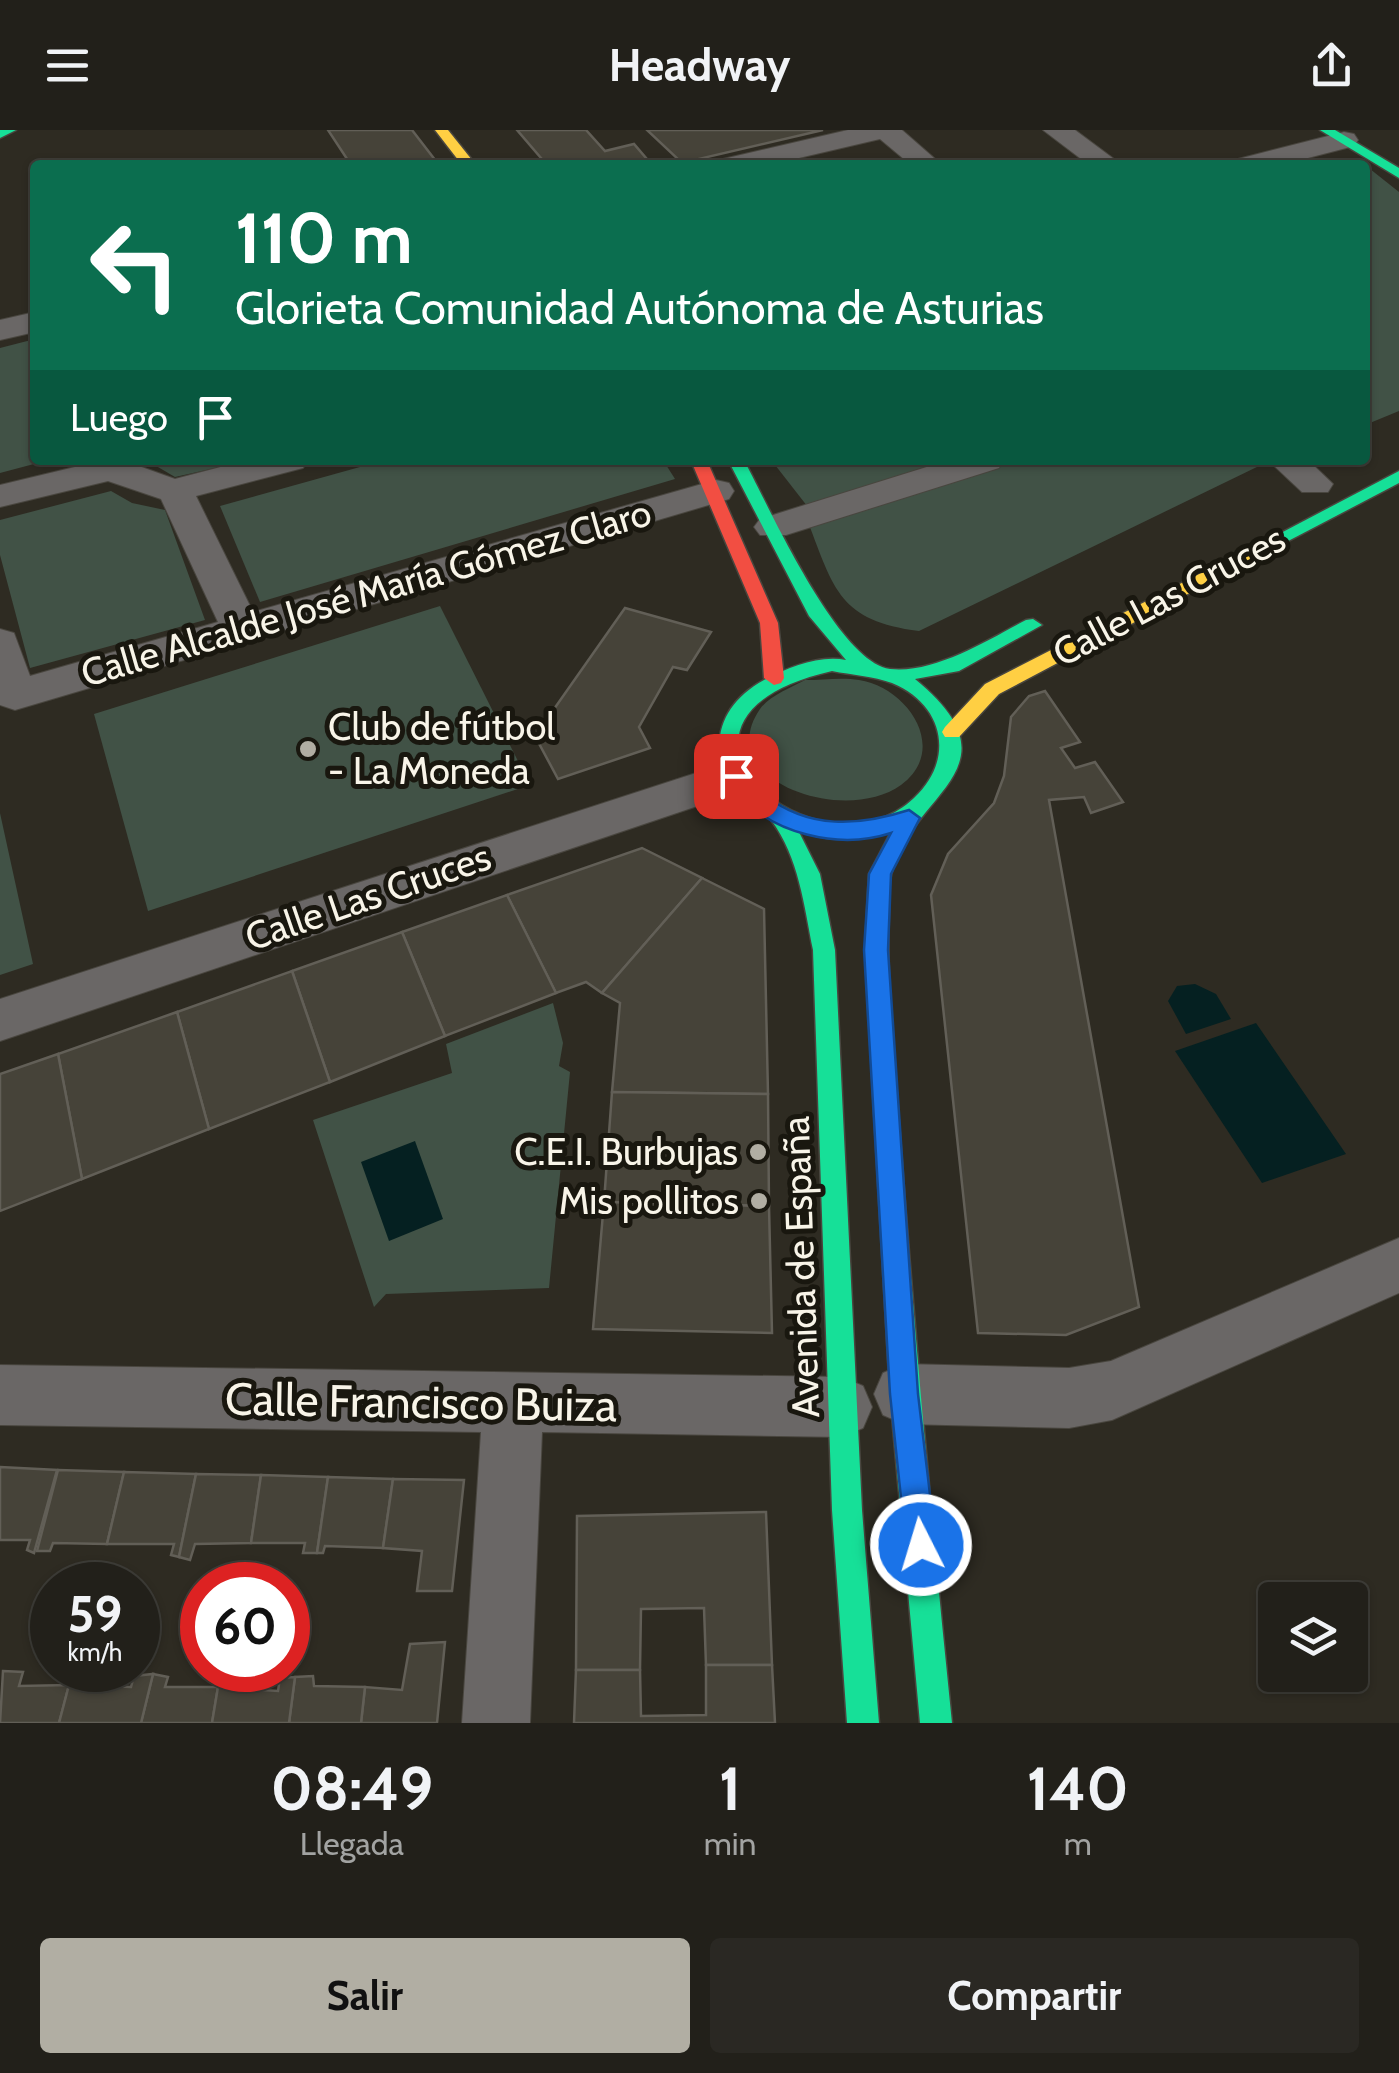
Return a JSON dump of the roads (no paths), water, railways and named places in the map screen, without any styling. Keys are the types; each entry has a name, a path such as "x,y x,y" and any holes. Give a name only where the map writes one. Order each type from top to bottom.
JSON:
{"main road":[{"path":"0,134 10,130"},
{"path":"441,130 465,160"},
{"path":"1344,133 1399,152"},
{"path":"1344,133 1399,174"},
{"path":"728,467 773,527 818,616 863,667"},
{"path":"728,467 769,624 774,678"},
{"name":"Calle Las Cruces","path":"952,732 992,688 1399,476"},
{"name":"Calle Las Cruces","path":"895,676 952,666 1056,614"},
{"path":"863,667 895,676 940,710 952,732 956,756 949,780 934,802 909,818 879,828 846,832 811,827 780,816 754,798 736,776 728,748 731,720 748,696 774,678 801,668 863,667"},
{"name":"Avenida de España","path":"780,816 809,874 824,950 842,1407 863,1723"},
{"path":"909,818 880,874 876,950 904,1394 936,1723"}],"street":[{"path":"0,142 24,130"},
{"path":"755,160 884,130 922,160"},
{"path":"1057,130 1101,160"},
{"path":"1263,160 1344,133"},
{"path":"0,330 30,323"},
{"path":"0,496 110,465"},
{"path":"116,465 144,484 175,490 271,465"},
{"path":"773,527 970,465"},
{"name":"Calle Alcalde José María Gómez Claro","path":"0,643 15,695 241,630 728,467"},
{"path":"175,490 241,630"},
{"name":"Calle Las Cruces","path":"0,1020 736,776"},
{"path":"904,1394 1069,1398 1112,1390 1399,1266"},
{"name":"Calle Francisco Buiza","path":"0,1395 842,1407"},
{"path":"496,1723 513,1404"}],"water":[{"path":"1195,984 1216,994 1231,1019 1186,1034 1168,1001 1177,986"},
{"path":"1256,1023 1346,1154 1262,1183 1175,1051"},
{"path":"415,1141 443,1219 389,1241 361,1162"}],"place":[{"name":"Club de fútbol - La Moneda","path":"308,749"},
{"name":"C.E.I. Burbujas","path":"758,1152"},
{"name":"Mis pollitos","path":"759,1201"}]}
